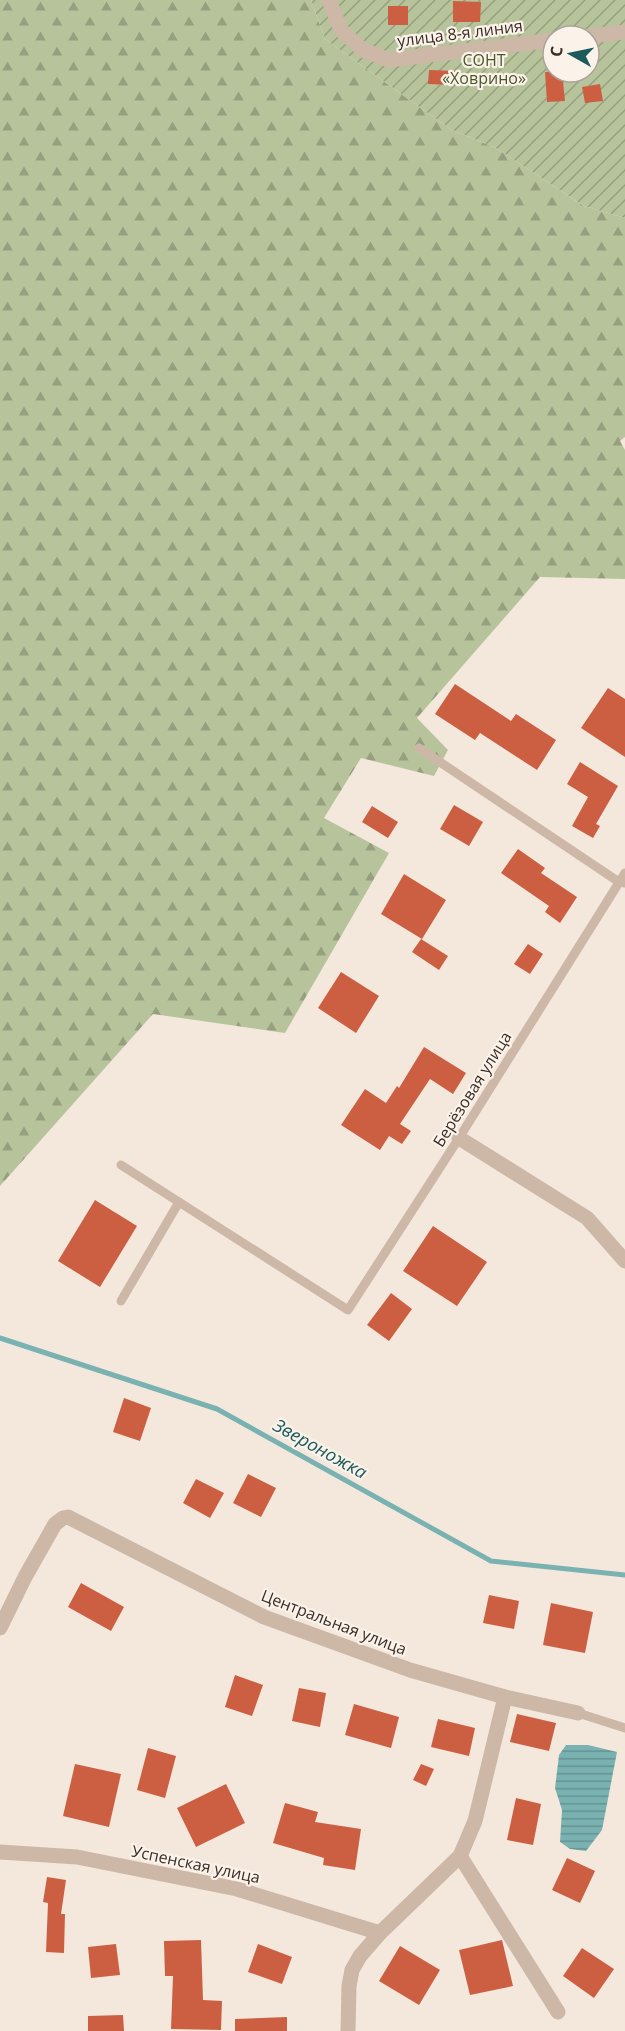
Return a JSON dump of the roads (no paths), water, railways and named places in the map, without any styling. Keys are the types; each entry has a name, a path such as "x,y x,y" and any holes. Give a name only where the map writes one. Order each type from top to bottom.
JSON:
{"street":[{"name":"улица 8-я линия","path":"328,0 341,30 363,50 388,60 541,41"},
{"path":"601,35 625,32"},
{"path":"459,1138 587,1218 625,1261"},
{"name":"Центральная улица","path":"0,1628 55,1524 68,1517 264,1617 410,1670 505,1697 578,1713"},
{"path":"348,2031 349,1986 352,1970 360,1956 380,1933 460,1856 475,1821 505,1697"},
{"name":"Успенская улица","path":"0,1852 77,1857 237,1889 380,1933"},
{"path":"460,1856 558,2012"}],"lane":[{"path":"419,748 623,879"},
{"name":"Берёзовая улица","path":"179,1202 348,1310 623,879"},
{"path":"121,1165 179,1202 121,1301"},
{"name":"Центральная улица","path":"578,1713 625,1728"}],"water":[{"path":"566,1745 588,1745 617,1752 602,1830 586,1851 570,1849 560,1842 562,1810 555,1788 559,1755"}],"waterway":[{"name":"Звероножка","path":"0,1338 217,1409 491,1561 625,1575"}],"park label":[{"name":"СОНТ «Ховрино»","path":"484,69"}]}
